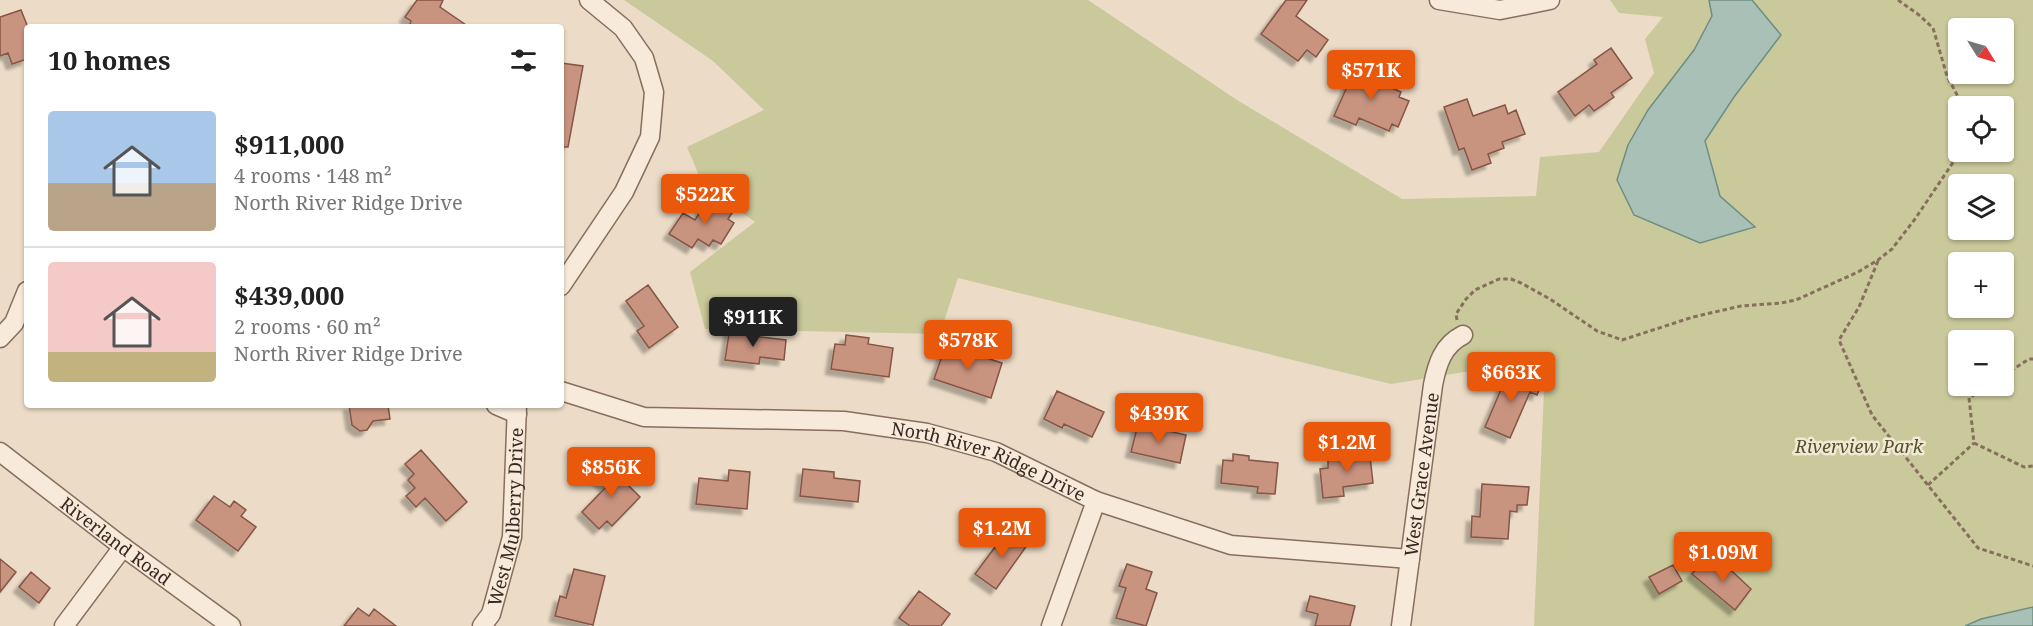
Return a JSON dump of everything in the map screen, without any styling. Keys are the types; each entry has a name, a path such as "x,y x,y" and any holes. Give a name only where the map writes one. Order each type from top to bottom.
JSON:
{"street":[{"path":"564,282 624,192 650,137 654,92 644,58 623,28 589,0"},
{"path":"1439,0 1500,10 1550,0"},
{"path":"0,339 14,323 24,298"},
{"name":"West Grace Avenue","path":"1401,626 1434,378 1446,349 1452,341 1463,335"},
{"name":"North River Ridge Drive","path":"564,392 645,417 844,421 927,433 996,452 1096,501 1231,544 1410,559"},
{"name":"West Mulberry Drive","path":"482,626 491,614 512,537 517,410"},
{"name":"Riverland Road","path":"0,452 123,547 231,626"},
{"path":"1051,626 1096,501"},
{"path":"64,626 123,547"}],"path":[{"path":"1898,0 1933,28 1947,76 1958,96"},
{"path":"1463,335 1456,314 1475,290 1499,279 1511,279 1521,283 1550,299 1597,331 1622,340 1692,317 1741,306 1796,300 1858,272 1892,249 1916,219 1953,162"},
{"path":"1878,260 1859,307 1839,340 1872,415 1978,548 2033,566"},
{"path":"2014,369 2033,359"},
{"path":"1972,396 1969,398 1974,443"},
{"path":"1928,485 1974,443"},
{"path":"1974,443 2024,467 2033,466"}],"green space":[{"name":"Riverview Park","path":"624,0 1088,0 1237,100 1402,199 1536,196 1540,157 1599,152 1654,73 1645,39 1663,17 1619,13 1610,0 2033,0 2033,607 1981,619 1965,626 1534,626 1544,390 1495,367 1391,384 958,278 940,334 705,329 690,272 755,222 703,185 687,147 764,110 713,61"}],"shaded area":[{"path":"1709,0 1752,0 1781,35 1734,97 1705,141 1720,196 1755,227 1700,243 1634,215 1617,180 1628,145 1648,110 1694,50 1712,16"},
{"path":"2033,607 2033,626 1965,626 1981,619"}],"building":[{"path":"417,0 443,0 440,7 465,24 410,24 411,21 405,17"},
{"path":"1286,0 1307,0 1296,16 1328,40 1316,57 1307,50 1298,61 1261,34"},
{"path":"21,10 27,24 24,24 24,60 12,64 8,53 0,56 0,17"},
{"path":"1611,48 1632,78 1611,93 1614,97 1594,111 1589,105 1575,116 1558,92 1597,64 1594,60"},
{"path":"1358,62 1378,71 1374,80 1401,92 1399,97 1409,101 1398,127 1392,124 1389,131 1359,118 1356,125 1334,116"},
{"path":"564,63 583,66 568,147 564,147"},
{"path":"1467,99 1473,116 1505,105 1508,114 1516,110 1525,134 1502,142 1504,148 1488,154 1491,163 1472,170 1464,148 1459,150 1444,107"},
{"path":"715,198 734,210 728,219 734,223 721,244 713,240 709,246 698,239 692,248 669,234 683,213 695,220 705,205 708,208"},
{"path":"648,285 678,327 649,348 637,331 644,326 626,301"},
{"path":"730,327 744,329 744,335 786,340 784,360 760,357 759,364 725,360"},
{"path":"846,335 869,338 868,344 893,348 889,377 831,369 835,344 845,345"},
{"path":"947,342 963,347 962,350 1002,363 991,398 934,379"},
{"path":"1508,373 1520,378 1521,374 1542,383 1537,395 1530,392 1510,438 1485,427"},
{"path":"1057,391 1104,412 1092,437 1064,424 1062,428 1044,419"},
{"path":"349,408 388,408 390,419 373,421 367,430 360,431 352,425"},
{"path":"1138,424 1186,435 1180,463 1131,452"},
{"path":"1369,447 1373,483 1343,487 1344,496 1323,498 1320,469 1328,468 1328,460 1351,457 1350,449"},
{"path":"421,450 467,502 446,521 425,498 416,507 406,496 415,488 408,480 414,474 405,464"},
{"path":"1233,454 1249,456 1249,460 1278,463 1275,494 1257,493 1258,487 1221,483 1223,460 1233,461"},
{"path":"614,461 629,476 624,481 640,497 612,526 607,521 599,529 582,512 606,487 597,478"},
{"path":"803,469 834,472 834,478 860,481 858,502 800,496"},
{"path":"729,470 750,472 747,509 696,504 699,478 728,481"},
{"path":"1482,484 1529,487 1527,505 1517,505 1517,512 1510,511 1508,539 1471,537 1472,516 1480,517"},
{"path":"214,496 230,507 234,501 246,510 241,516 256,527 238,551 196,520"},
{"path":"1011,529 1030,541 996,589 975,574"},
{"path":"1718,558 1751,589 1735,610 1692,574 1701,563 1709,569"},
{"path":"0,559 16,572 0,592"},
{"path":"1127,564 1152,572 1146,589 1157,593 1146,626 1116,618 1126,588 1119,586"},
{"path":"1673,565 1682,581 1659,594 1649,577"},
{"path":"574,569 605,576 593,625 555,616 560,596 566,598"},
{"path":"31,572 50,588 39,603 19,587"},
{"path":"919,591 950,614 941,626 910,626 899,618"},
{"path":"1310,596 1355,606 1350,626 1315,626 1318,614 1306,611"},
{"path":"358,608 369,616 374,609 396,626 344,626"}]}
